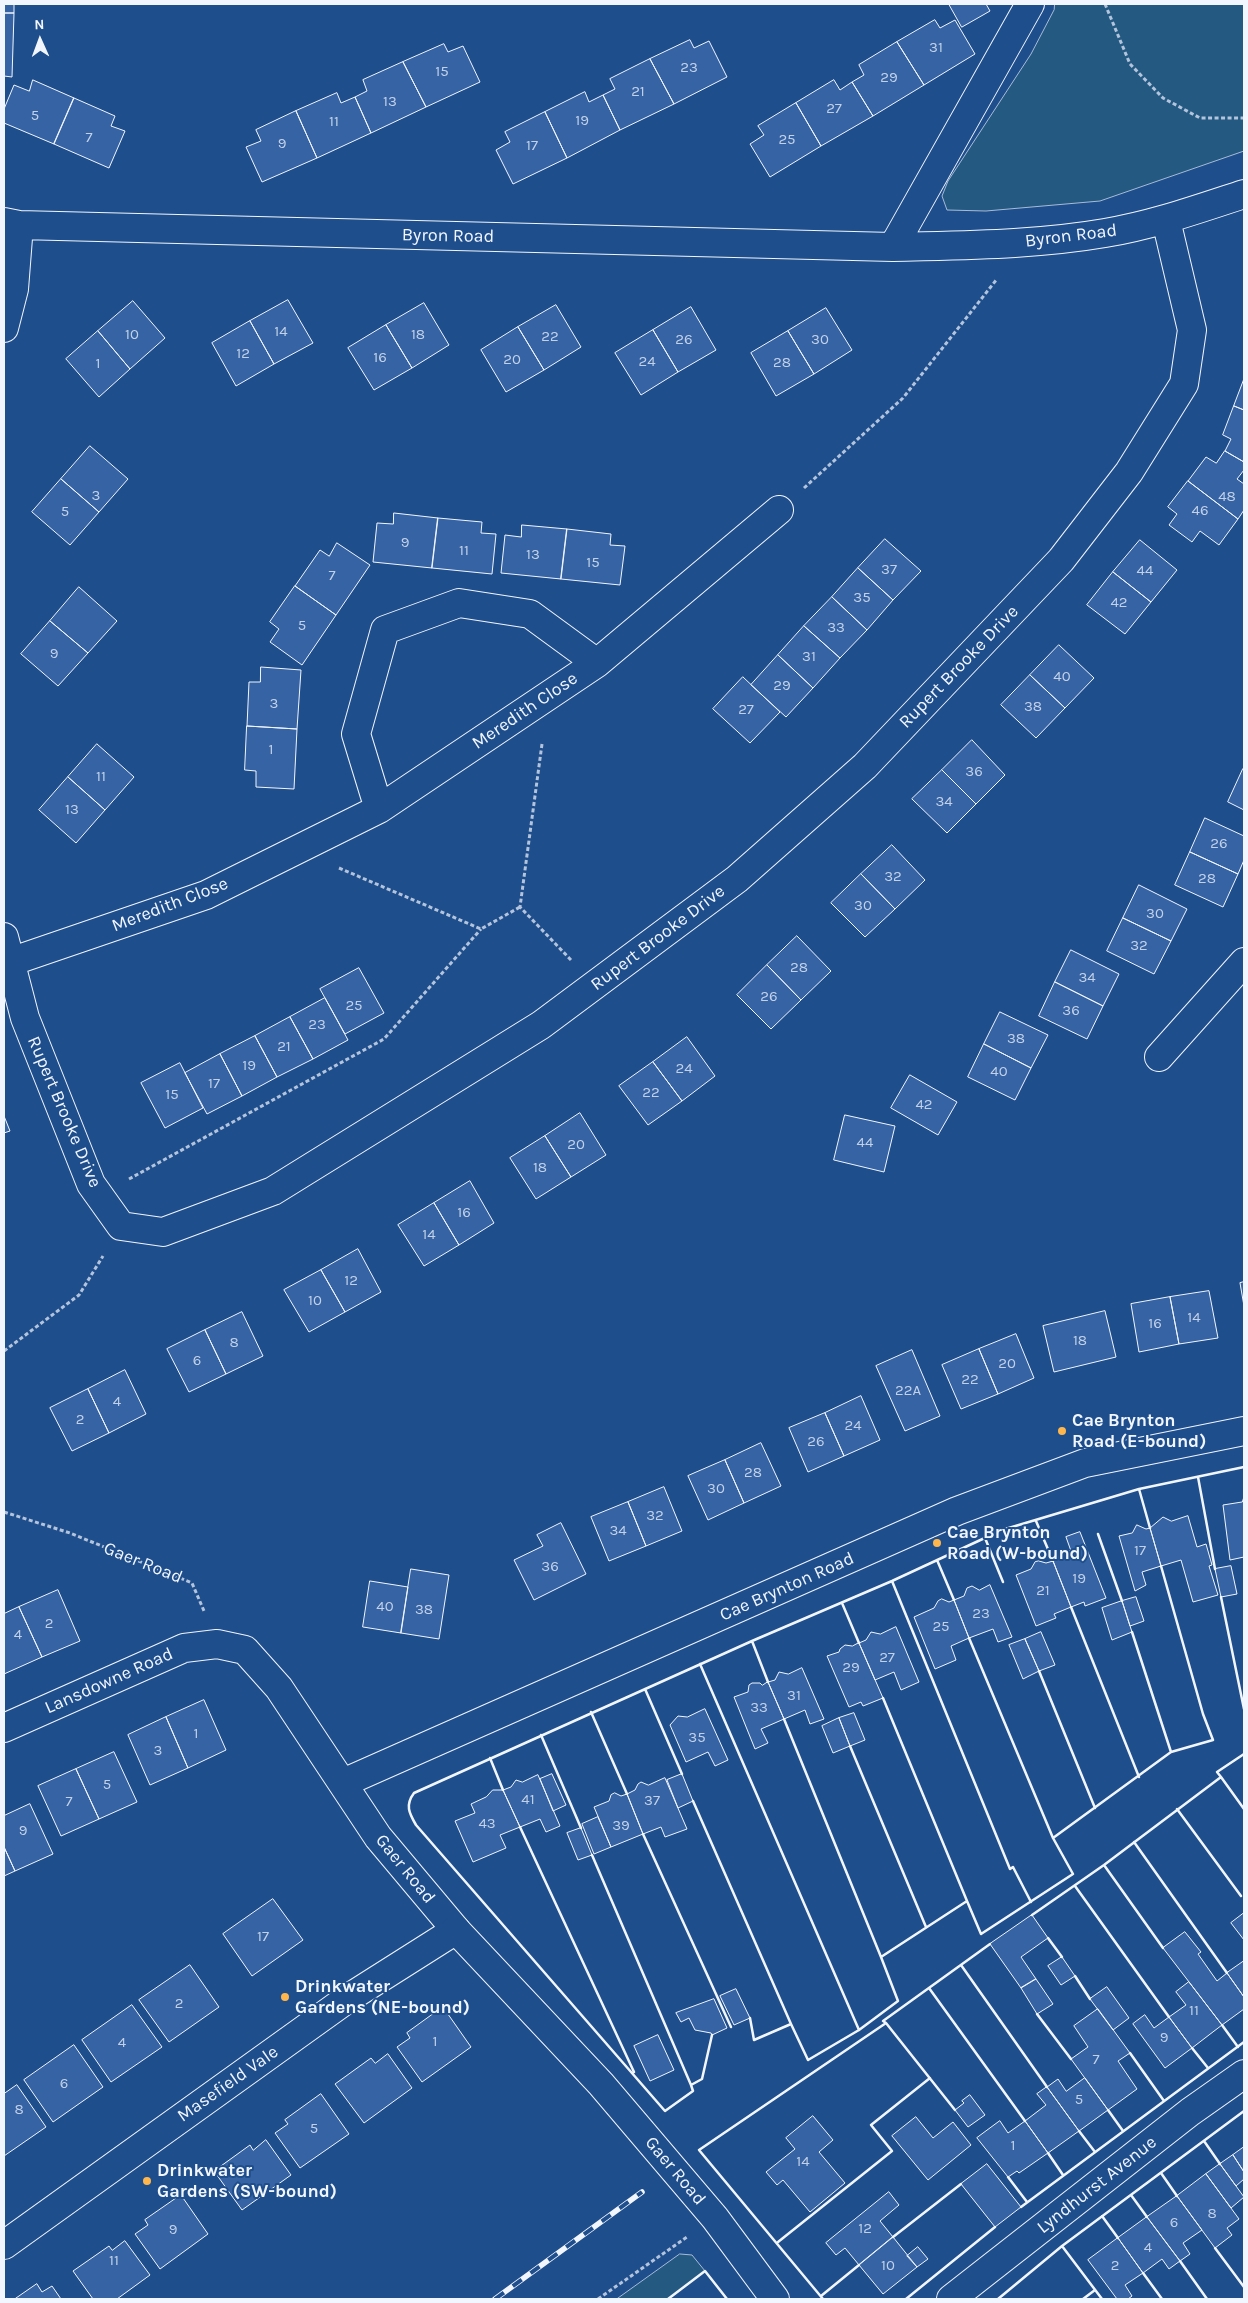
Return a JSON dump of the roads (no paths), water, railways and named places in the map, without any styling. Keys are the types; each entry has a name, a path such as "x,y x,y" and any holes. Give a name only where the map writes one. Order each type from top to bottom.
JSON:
{"street":[{"path":"893,247 1030,4"},
{"name":"Byron Road","path":"11,223 893,247 1026,242 1105,233 1166,220 1244,194"},
{"name":"Rupert Brooke Drive","path":"7,949 12,999 25,1018 91,1184 121,1226 164,1232 273,1190 541,1025 737,879 865,766 1061,560 1129,472 1184,384 1192,330 1166,220"},
{"path":"4,328 14,288 11,223"},
{"name":"Meredith Close","path":"7,949 206,894 378,809 597,663 779,510"},
{"name":"Meredith Close","path":"378,809 356,734 385,630 459,603 468,604 530,614 597,663"},
{"path":"1159,1057 1244,962"},
{"name":"Cae Brynton Road","path":"343,1783 957,1511 1085,1463 1244,1431"},
{"name":"Gaer Road","path":"217,1644 245,1650 279,1688 378,1837 456,1930 602,2084 715,2218 775,2299"},
{"name":"Lansdowne Road","path":"4,1728 184,1648 217,1644"},
{"name":"Masefield Vale","path":"4,2246 347,1999 456,1930"},
{"name":"Lyndhurst Avenue","path":"951,2299 1190,2112 1244,2074"}],"railway":[{"path":"495,2299 642,2192"}],"place":[{"name":"Cae Brynton Road (E-bound)","path":"1062,1431"},
{"name":"Cae Brynton Road (W-bound)","path":"937,1543"},
{"name":"Drinkwater Gardens (NE-bound)","path":"285,1997"},
{"name":"Drinkwater Gardens (SW-bound)","path":"147,2181"}]}
